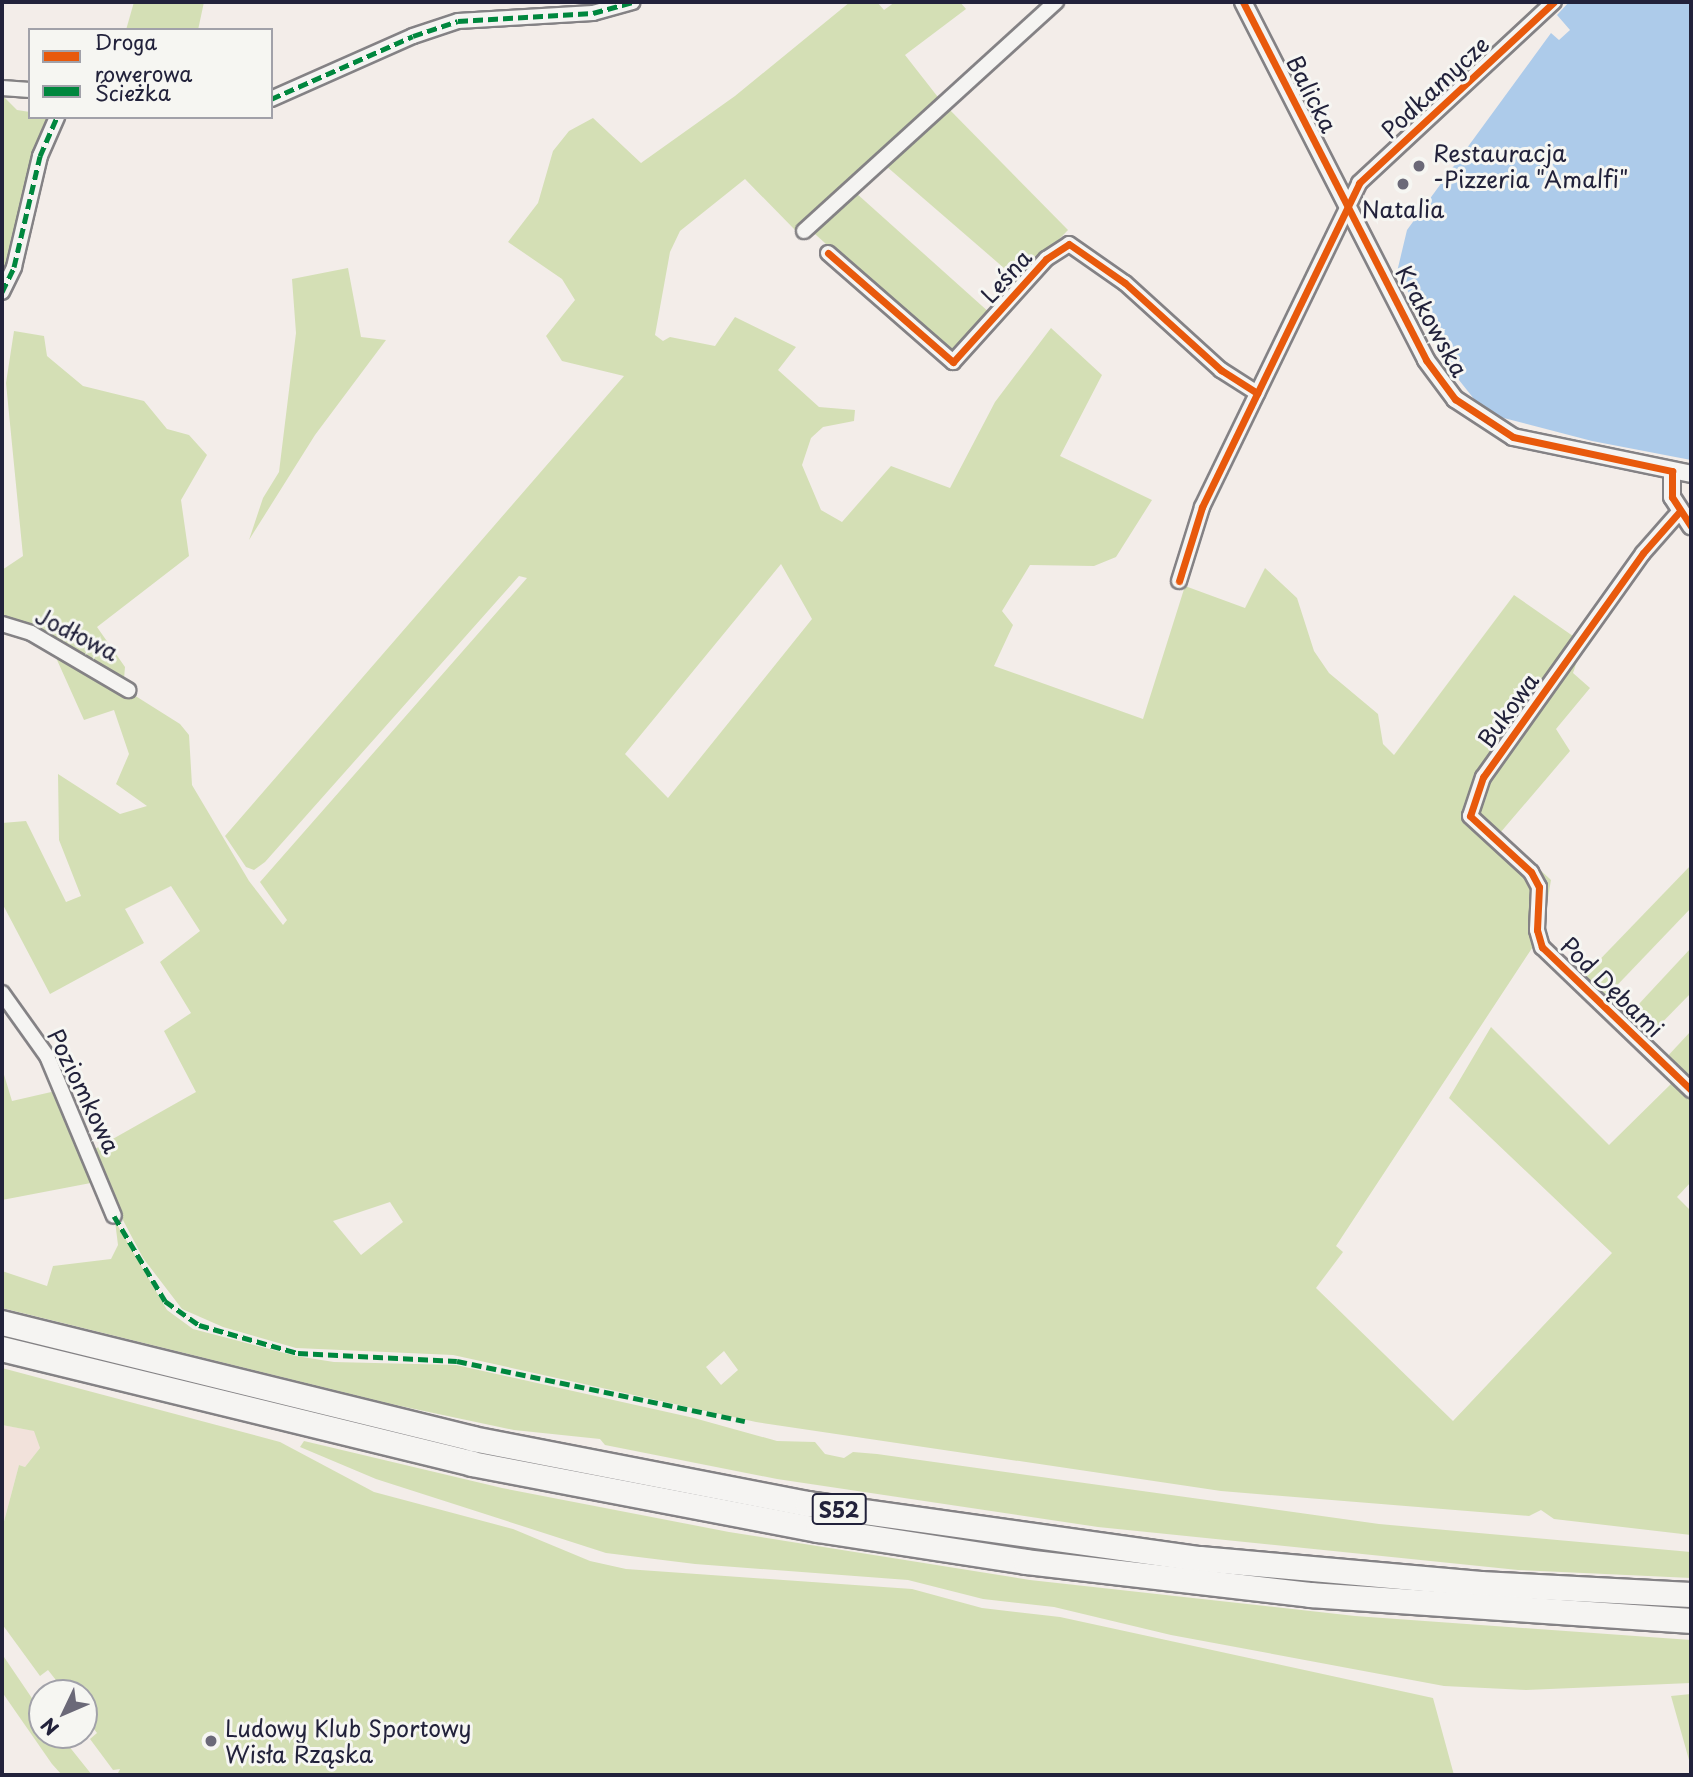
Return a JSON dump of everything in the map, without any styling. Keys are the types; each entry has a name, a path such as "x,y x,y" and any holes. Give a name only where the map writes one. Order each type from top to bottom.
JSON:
{"highway":[{"name":"S52","path":"2,1323 473,1439 808,1504 1200,1559 1481,1584 1691,1595"},
{"name":"S52","path":"2,1349 472,1464 818,1531 1256,1590 1691,1621"}],"street":[{"path":"273,98 413,36 458,21 593,13 633,2"},
{"path":"804,231 1056,2"},
{"name":"Balicka","path":"1243,2 1348,204"},
{"name":"Podkamycze","path":"1348,204 1359,183 1554,2"},
{"path":"2,88 28,90"},
{"path":"2,292 14,267 40,156 56,119"},
{"path":"1179,581 1202,507 1348,204"},
{"name":"Krakowska","path":"1348,204 1426,360 1467,410 1525,441 1691,474"},
{"name":"Leśna","path":"828,253 953,362 1046,259 1069,244 1125,283 1221,370 1257,393"},
{"path":"1672,471 1670,490 1691,526"},
{"name":"Bukowa","path":"1540,939 1539,887 1531,872 1470,816 1474,797 1483,777 1643,553 1680,511"},
{"name":"Jodłowa","path":"2,624 42,639 128,690"},
{"name":"Pod Dębami","path":"1540,939 1542,947 1691,1090"},
{"name":"Poziomkowa","path":"2,993 47,1056 114,1216"}],"shaded area":[{"path":"2,1425 35,1431 40,1448 25,1467 19,1465 2,1529"}],"green space":[{"path":"134,2 204,2 198,28 127,28"},
{"path":"850,2 877,2 884,10 895,2 960,2 966,9 905,55 941,101 795,230 745,179 680,231 670,252 655,335 663,341 670,337 715,346 735,317 796,347 778,370 819,407 855,410 854,421 823,427 811,438 802,465 821,510 842,522 891,466 950,488 995,402 1051,328 1102,375 1060,456 1152,500 1116,557 1094,566 1030,565 1002,611 1013,625 994,666 1143,719 1185,586 1245,608 1265,568 1297,598 1314,651 1329,673 1378,714 1383,744 1394,755 1514,595 1583,643 1573,673 1590,688 1556,729 1570,751 1500,833 1551,880 1542,933 1336,1246 1343,1252 1316,1288 1453,1421 1612,1253 1449,1098 1491,1027 1609,1145 1675,1080 1691,1096 1691,1182 1677,1197 1691,1211 1691,1535 1554,1519 1541,1510 1529,1516 1221,1491 756,1422 453,1355 296,1348 223,1327 182,1309 143,1258 115,1205 95,1149 196,1092 164,1031 191,1013 160,962 200,931 171,886 125,909 144,943 50,994 2,903 2,823 26,821 66,902 81,896 59,840 58,774 120,814 147,806 116,784 129,754 114,710 84,720 53,651 99,673 180,724 189,735 192,785 249,881 283,925 287,920 260,882 527,578 519,576 265,862 254,870 246,867 225,836 624,376 562,361 546,336 575,300 562,279 508,242 538,203 553,151 569,131 593,118 641,163 735,96","holes":["781,564 812,619 668,798 625,754","390,1202 403,1222 361,1255 333,1221","724,1351 738,1370 721,1385 706,1367"]},
{"path":"2,95 17,110 28,112 28,119 49,119 2,275"},
{"path":"946,106 1068,230 1019,281 886,166"},
{"path":"856,193 991,314 962,347 952,350 935,343 815,234"},
{"path":"348,268 361,337 386,340 315,435 249,540 263,498 279,472 296,333 292,279"},
{"path":"14,331 44,336 47,356 83,386 144,401 167,429 189,435 207,455 181,500 189,556 97,627 125,667 124,679 2,619 2,570 23,556 6,383"},
{"path":"1691,865 1691,908 1603,1000 1583,977"},
{"path":"1691,948 1691,993 1645,1040 1624,1020"},
{"path":"1691,1031 1691,1082 1665,1059"},
{"path":"2,1068 12,1101 60,1090 96,1182 2,1200"},
{"path":"115,1221 167,1310 193,1329 296,1356 334,1362 456,1365 694,1418 777,1441 815,1442 825,1454 844,1458 853,1452 877,1454 1379,1524 1691,1552 1691,1578 1518,1570 1098,1527 777,1479 605,1445 600,1439 514,1430 391,1404 2,1308 2,1271 47,1286 53,1266 111,1259 118,1245"},
{"path":"2,1368 280,1442 374,1492 513,1529 590,1561 626,1569 912,1589 982,1608 1060,1617 1433,1698 1454,1775 117,1775 120,1769 113,1770 97,1749 98,1679 55,1679 48,1670 40,1676 2,1624 2,1529 19,1465 25,1467 40,1448 34,1431 2,1425"},
{"path":"304,1441 502,1488 729,1532 1030,1580 1355,1616 1691,1640 1691,1683 1526,1690 1444,1686 1171,1635 1054,1607 983,1599 908,1580 695,1564 606,1553 376,1479 300,1447"},
{"path":"2,1654 28,1692 28,1729 2,1692"},
{"path":"1691,1694 1691,1767 1671,1696"},
{"path":"42,1749 71,1749 92,1775 62,1775"}],"water":[{"path":"1569,2 1691,2 1691,460 1592,441 1496,416 1478,404 1455,375 1397,272 1407,230 1551,33 1559,40 1570,30 1557,15"}],"marked path":[{"path":"273,98 413,36 458,21 593,13 633,2"},
{"path":"2,292 14,267 40,156 56,119"},
{"path":"114,1216 165,1301 199,1325 298,1353 457,1361 745,1421"}],"cycle path":[{"path":"1243,2 1426,360 1455,399 1513,437 1672,471 1672,497 1691,526"},
{"path":"1179,581 1202,507 1359,183 1554,2"},
{"path":"828,253 953,362 1046,259 1069,244 1125,283 1221,370 1257,393"},
{"path":"1680,511 1643,553 1483,777 1470,816 1531,872 1539,887 1537,930 1542,947 1691,1090"}],"place":[{"name":"Restauracja -Pizzeria \"Amalfi\"","path":"1419,166"},
{"name":"Natalia","path":"1403,184"},
{"name":"Ludowy Klub Sportowy Wisła Rząska","path":"211,1741"}]}
